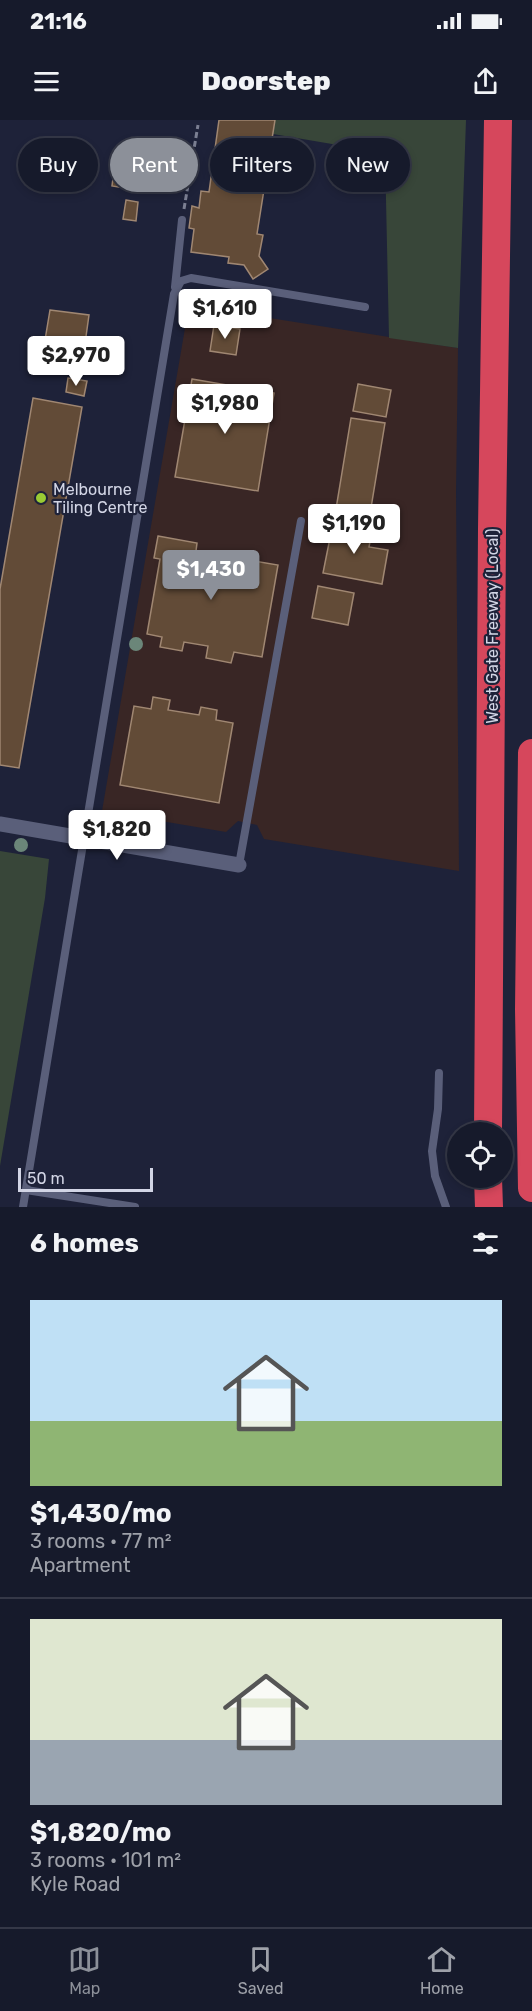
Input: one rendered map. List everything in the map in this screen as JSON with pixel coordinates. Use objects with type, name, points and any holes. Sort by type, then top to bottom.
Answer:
[{"type":"highway","name":"West Gate Freeway (Local)","points":[[488,1122],[492,529],[498,120]]},
{"type":"highway","points":[[532,753],[529,1009],[532,1188]]},
{"type":"highway","points":[[488,1188],[489,1207]]},
{"type":"street","points":[[0,824],[239,865]]},
{"type":"lane","points":[[23,1207],[174,294],[182,220]]},
{"type":"lane","points":[[174,294],[181,281],[191,278],[365,307]]},
{"type":"lane","points":[[239,865],[301,521]]},
{"type":"lane","points":[[439,1073],[438,1109],[432,1151],[435,1176],[446,1207]]},
{"type":"lane","points":[[26,1190],[135,1207]]},
{"type":"path","points":[[182,220],[198,125]]},
{"type":"shaded area","points":[[189,305],[458,348],[456,492],[459,871],[264,839],[257,825],[238,821],[226,832],[102,811]]},
{"type":"green space","points":[[275,120],[466,120],[458,348],[389,338],[386,192],[410,192],[410,138],[326,138],[326,143],[314,141],[314,138],[273,134]]},
{"type":"green space","points":[[0,851],[49,859],[45,898],[0,1166]]},
{"type":"building","points":[[219,120],[275,120],[272,138],[216,138]]},
{"type":"building","points":[[210,185],[210,192],[264,192],[257,234],[263,235],[259,256],[268,269],[253,279],[244,265],[228,263],[229,257],[191,252],[194,229],[189,228],[192,206],[199,208],[201,191],[209,192]]},
{"type":"building","points":[[126,200],[138,202],[136,221],[123,219]]},
{"type":"building","points":[[50,310],[89,315],[83,358],[43,352]]},
{"type":"building","points":[[214,325],[240,329],[236,355],[210,351]]},
{"type":"building","points":[[68,378],[87,381],[84,396],[66,392]]},
{"type":"building","points":[[192,379],[274,393],[258,491],[175,477]]},
{"type":"building","points":[[358,384],[391,390],[386,417],[353,411]]},
{"type":"building","name":"Melbourne Tiling Centre","points":[[33,398],[82,407],[19,768],[0,765],[0,589]]},
{"type":"building","points":[[351,418],[385,423],[369,520],[335,515]]},
{"type":"building","points":[[333,523],[372,531],[369,547],[388,550],[382,584],[323,573]]},
{"type":"building","points":[[158,536],[197,543],[196,551],[278,565],[262,657],[234,652],[231,663],[206,658],[208,646],[184,642],[182,651],[160,647],[162,637],[147,634],[160,559],[154,558]]},
{"type":"building","points":[[318,586],[354,593],[348,625],[312,618]]},
{"type":"building","points":[[153,697],[170,700],[168,710],[199,715],[201,707],[217,710],[216,720],[233,723],[219,803],[120,785],[134,706],[151,709]]},
{"type":"place","name":"Melbourne Tiling Centre","points":[[41,498]]}]
